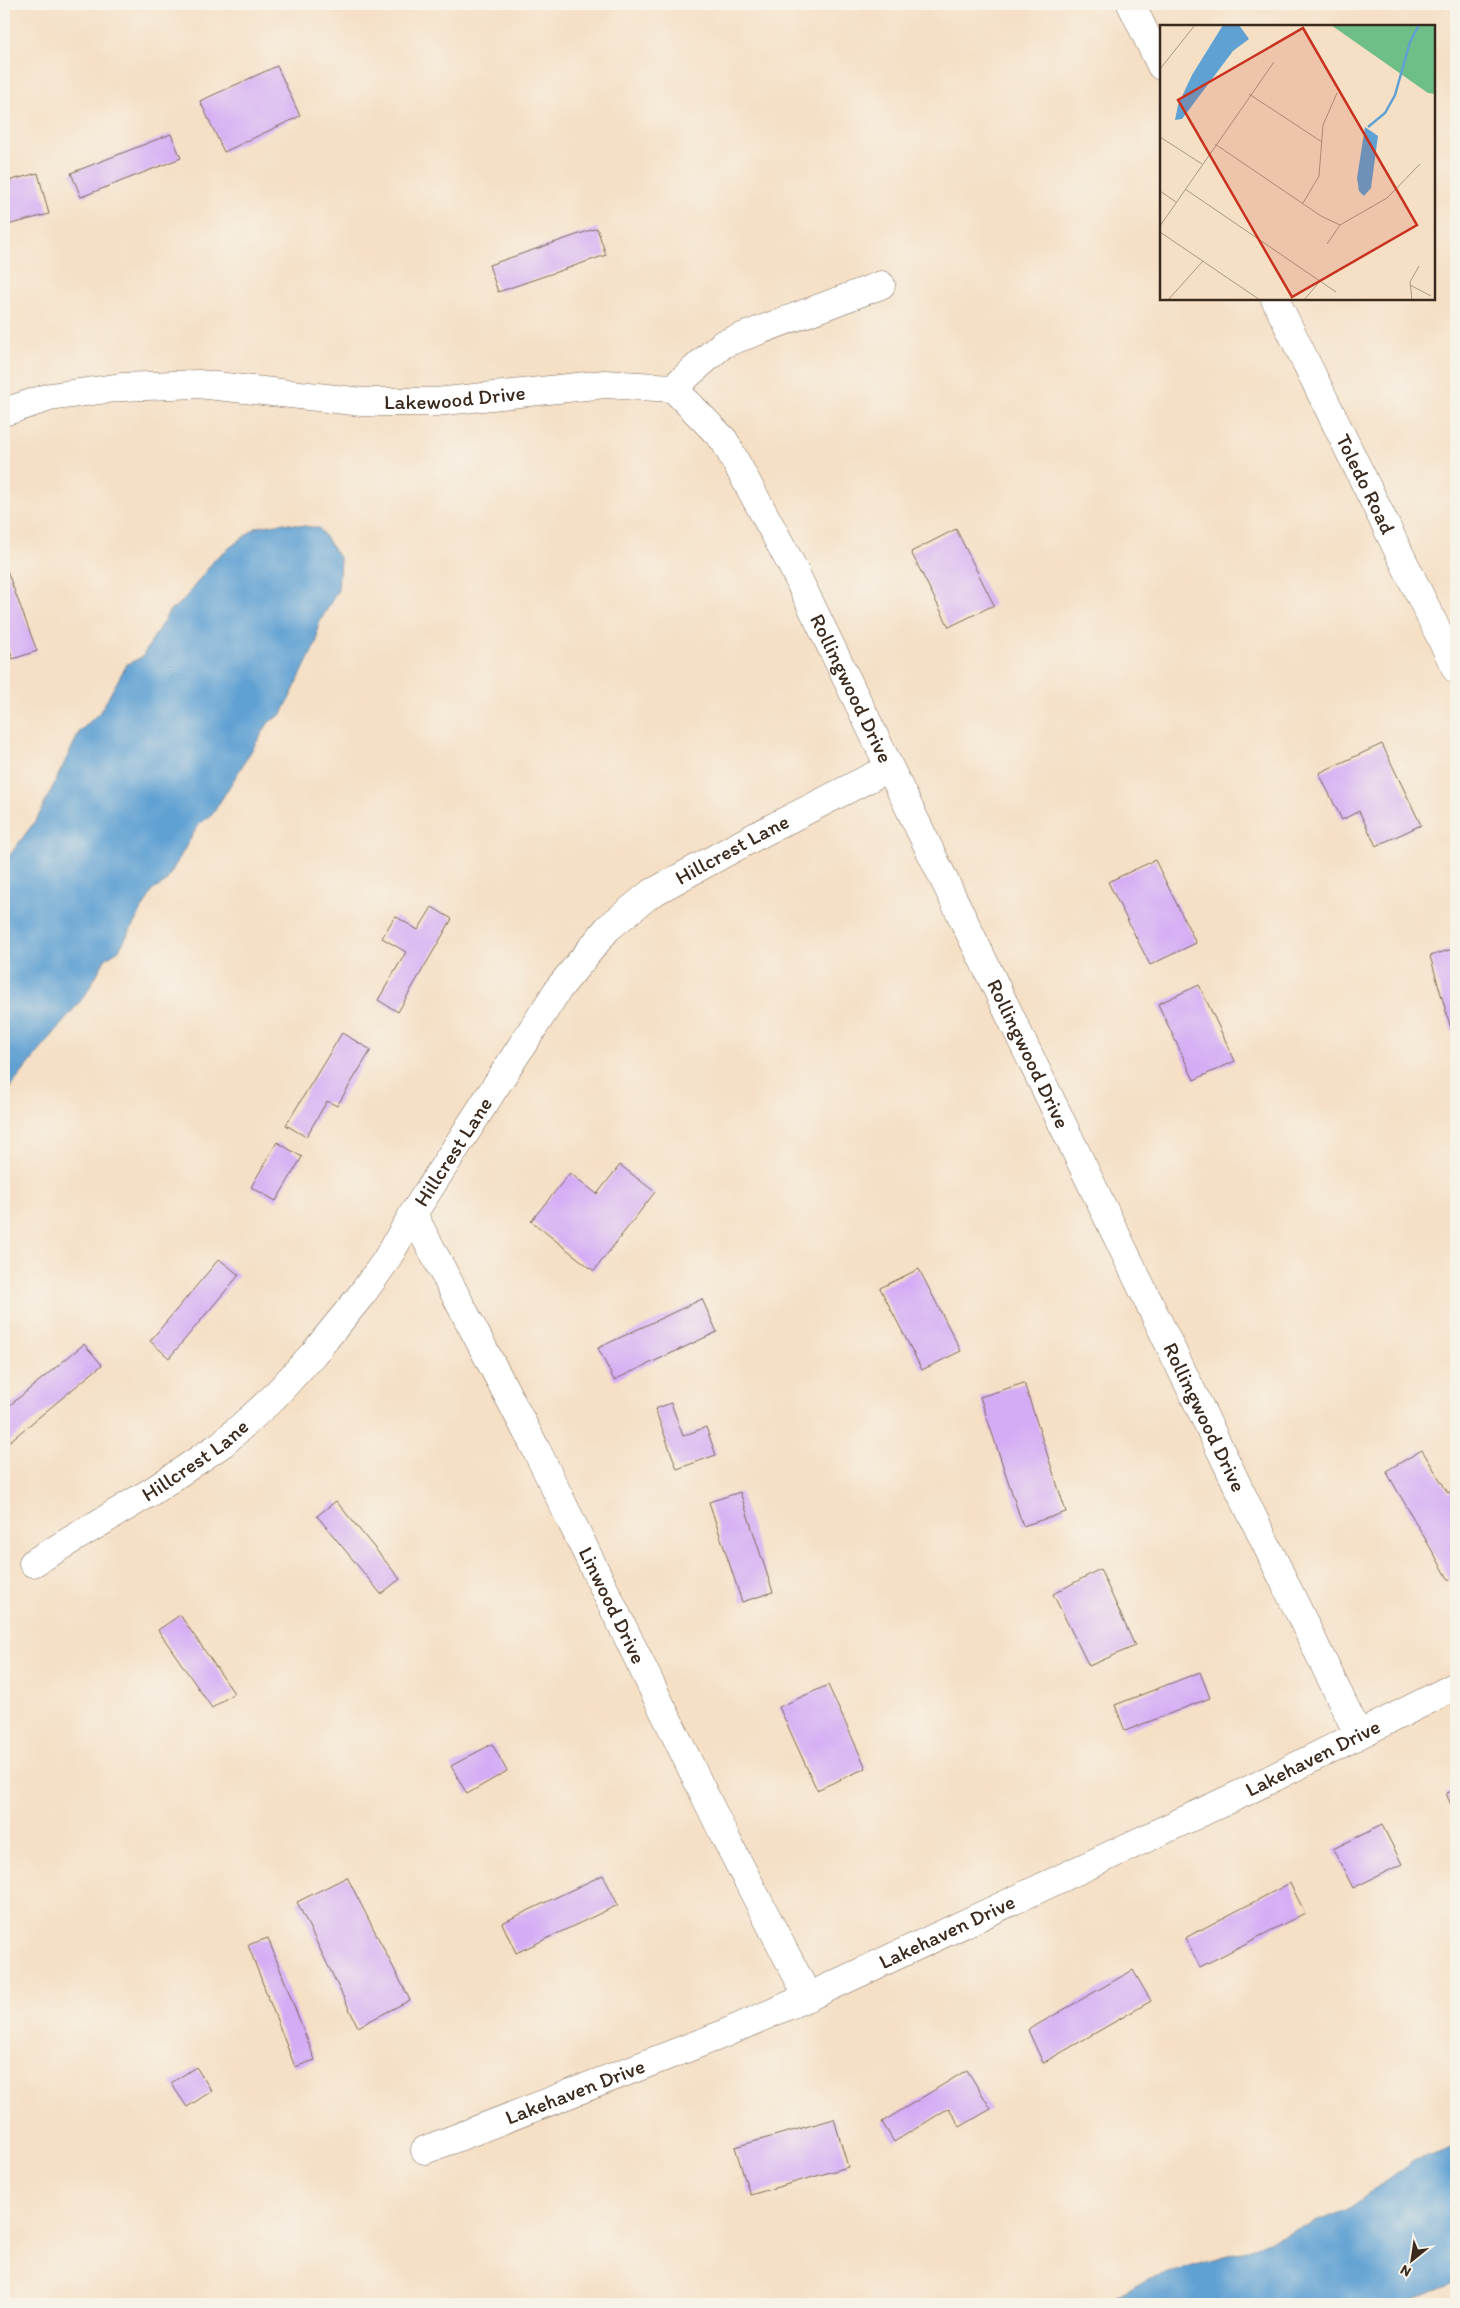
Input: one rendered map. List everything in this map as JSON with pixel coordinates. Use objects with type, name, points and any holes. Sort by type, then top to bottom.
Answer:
[{"type":"street","points":[[1131,4],[1160,64]]},
{"type":"street","points":[[673,388],[724,344],[881,285]]},
{"type":"street","name":"Toledo Road","points":[[1275,300],[1456,669]]},
{"type":"street","name":"Lakewood Drive","points":[[4,412],[50,397],[122,387],[198,384],[363,402],[436,402],[605,384],[673,388]]},
{"type":"street","name":"Rollingwood Drive","points":[[673,388],[724,440],[791,564],[1358,1734]]},
{"type":"street","name":"Hillcrest Lane","points":[[33,1563],[154,1490],[229,1438],[272,1399],[356,1301],[384,1262],[413,1214],[560,988],[608,928],[650,894],[756,836],[889,768]]},
{"type":"street","name":"Linwood Drive","points":[[413,1214],[537,1451],[725,1836],[808,1997]]},
{"type":"street","name":"Lakehaven Drive","points":[[425,2150],[721,2035],[808,1997],[1247,1791],[1456,1686]]},
{"type":"water","points":[[283,523],[319,528],[340,559],[338,590],[318,625],[317,641],[282,714],[269,722],[212,815],[199,824],[165,883],[153,890],[119,950],[106,958],[86,994],[4,1095],[4,863],[38,817],[80,731],[100,712],[127,664],[142,657],[170,610],[182,602],[216,558],[257,527]]},
{"type":"water","points":[[1456,2145],[1456,2281],[1401,2304],[1101,2304],[1151,2278],[1238,2253],[1348,2209],[1416,2160]]},
{"type":"building","points":[[277,66],[300,116],[224,152],[200,101]]},
{"type":"building","points":[[171,134],[181,158],[81,197],[71,173]]},
{"type":"building","points":[[38,173],[49,214],[4,226],[4,182]]},
{"type":"building","points":[[597,228],[606,255],[498,292],[489,265]]},
{"type":"building","points":[[956,529],[994,605],[949,627],[911,552]]},
{"type":"building","points":[[6,568],[37,651],[13,659],[4,634],[4,569]]},
{"type":"building","points":[[1382,744],[1421,825],[1376,846],[1359,811],[1342,820],[1319,773]]},
{"type":"building","points":[[1155,860],[1196,943],[1150,965],[1108,882]]},
{"type":"building","points":[[432,907],[452,919],[398,1012],[378,1000],[406,952],[382,938],[395,916],[418,930]]},
{"type":"building","points":[[1456,948],[1456,1046],[1430,956]]},
{"type":"building","points":[[1199,985],[1235,1061],[1194,1080],[1158,1004]]},
{"type":"building","points":[[342,1033],[371,1050],[337,1106],[327,1101],[306,1137],[286,1125]]},
{"type":"building","points":[[277,1142],[302,1157],[276,1201],[251,1187]]},
{"type":"building","points":[[620,1165],[655,1192],[594,1271],[531,1221],[570,1173],[597,1194]]},
{"type":"building","points":[[219,1259],[239,1275],[169,1358],[150,1341]]},
{"type":"building","points":[[919,1269],[961,1351],[922,1370],[880,1288]]},
{"type":"building","points":[[702,1299],[717,1332],[614,1380],[598,1348]]},
{"type":"building","points":[[84,1344],[102,1365],[4,1446],[4,1410]]},
{"type":"building","points":[[1024,1383],[1066,1512],[1023,1526],[980,1397]]},
{"type":"building","points":[[671,1403],[683,1436],[706,1427],[716,1455],[677,1469],[655,1409]]},
{"type":"building","points":[[1422,1450],[1448,1493],[1456,1488],[1456,1576],[1449,1580],[1386,1471]]},
{"type":"building","points":[[740,1492],[773,1592],[742,1602],[709,1502]]},
{"type":"building","points":[[336,1501],[400,1579],[381,1594],[317,1516]]},
{"type":"building","points":[[1100,1569],[1135,1646],[1089,1666],[1053,1594]]},
{"type":"building","points":[[180,1615],[234,1693],[212,1708],[158,1630]]},
{"type":"building","points":[[1200,1672],[1210,1698],[1125,1731],[1115,1705]]},
{"type":"building","points":[[828,1685],[866,1768],[817,1790],[779,1707]]},
{"type":"building","points":[[492,1744],[507,1771],[467,1794],[451,1766]]},
{"type":"building","points":[[1456,1789],[1456,1817],[1446,1793]]},
{"type":"building","points":[[1382,1825],[1402,1864],[1353,1888],[1333,1849]]},
{"type":"building","points":[[603,1875],[618,1905],[516,1953],[502,1923]]},
{"type":"building","points":[[347,1877],[410,2000],[358,2027],[297,1902]]},
{"type":"building","points":[[1290,1883],[1305,1913],[1200,1967],[1185,1938]]},
{"type":"building","points":[[268,1938],[315,2060],[295,2067],[248,1945]]},
{"type":"building","points":[[1133,1970],[1151,2001],[1043,2063],[1028,2030]]},
{"type":"building","points":[[196,2067],[212,2091],[187,2107],[171,2083]]},
{"type":"building","points":[[967,2070],[991,2109],[960,2127],[949,2108],[894,2142],[882,2122]]},
{"type":"building","points":[[834,2119],[848,2167],[750,2195],[735,2147]]}]
